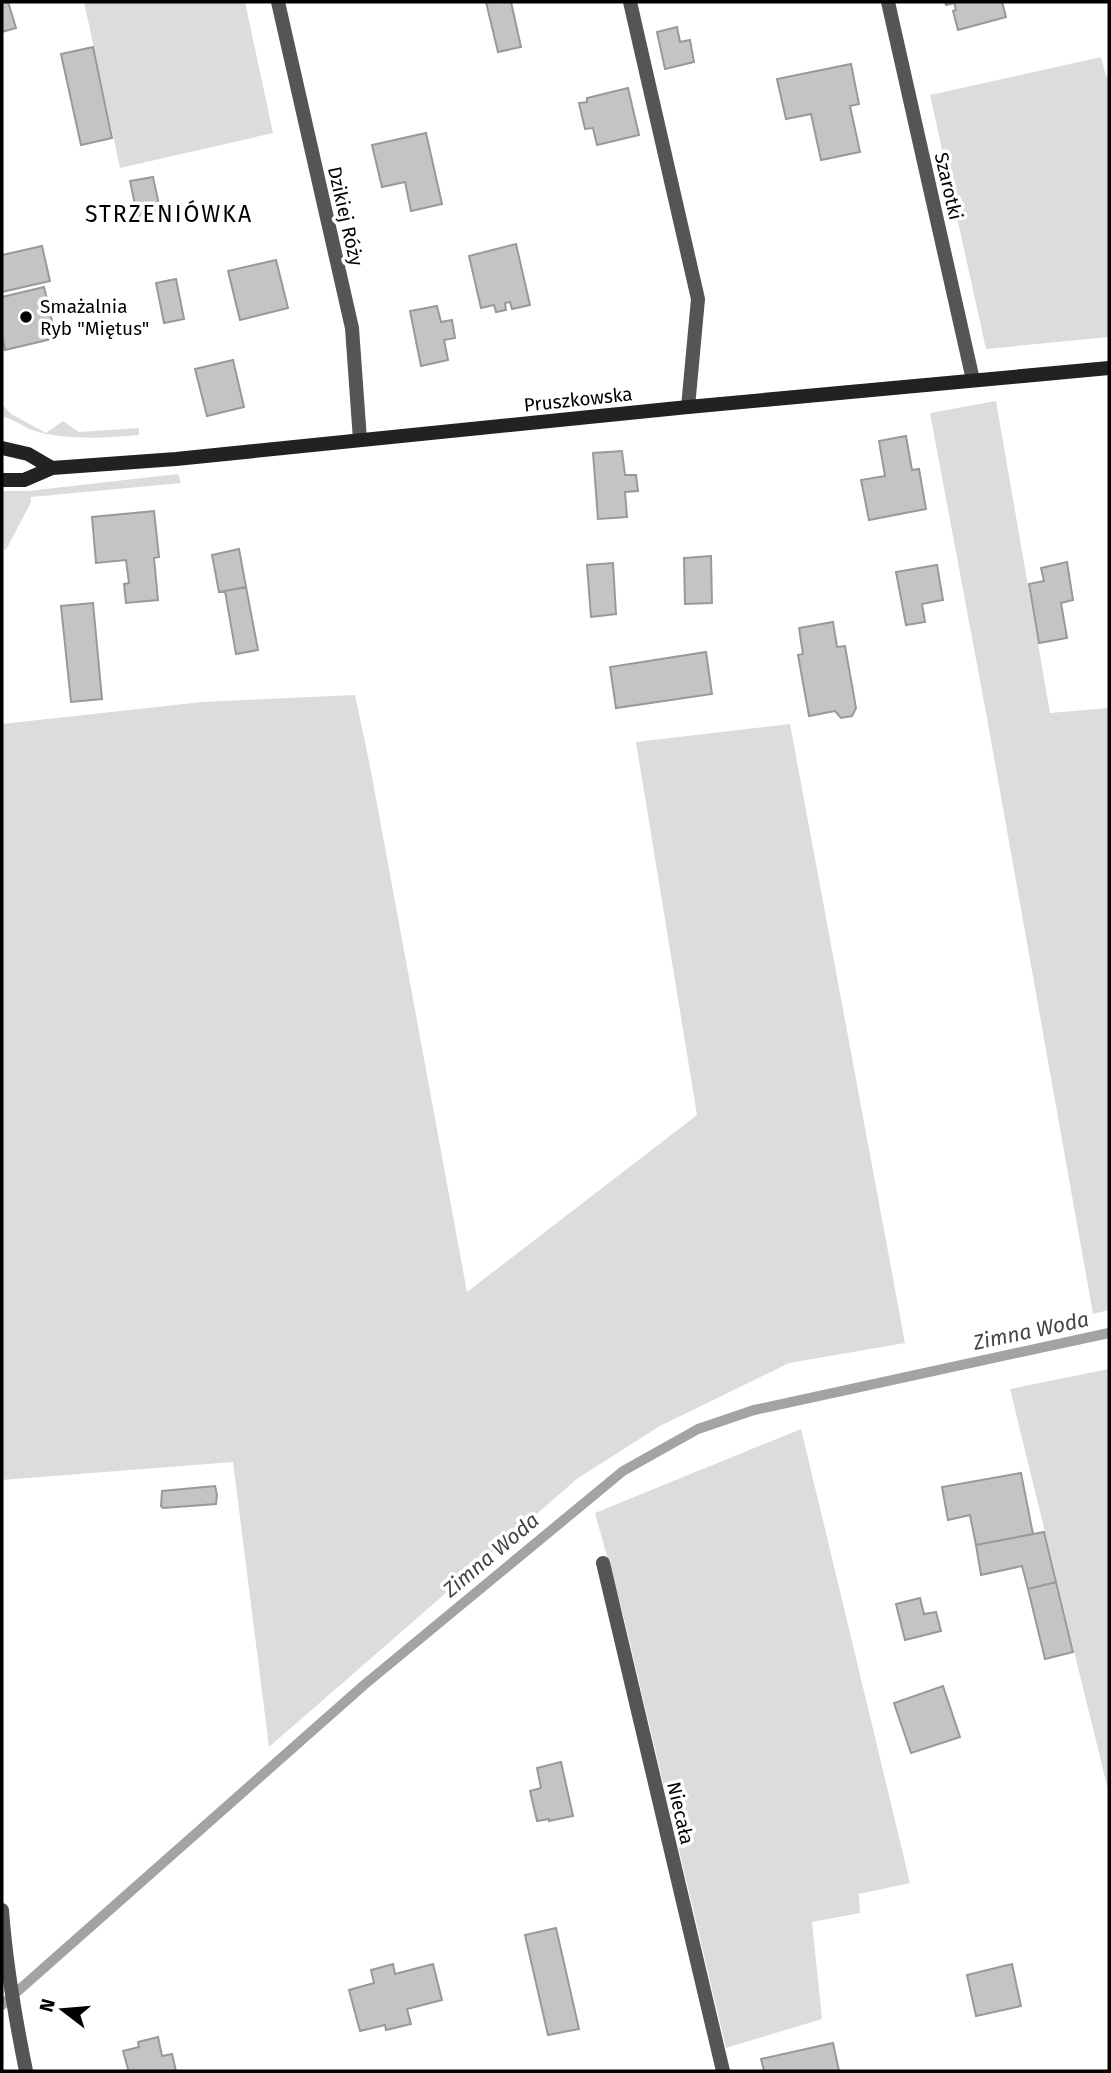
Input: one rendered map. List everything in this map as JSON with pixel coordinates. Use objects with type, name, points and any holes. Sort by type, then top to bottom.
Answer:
[{"type":"street","name":"Dzikiej Róży","points":[[278,2],[354,340],[360,440]]},
{"type":"street","points":[[630,2],[698,299],[688,407]]},
{"type":"street","name":"Szarotki","points":[[888,2],[973,380]]},
{"type":"street","name":"Pruszkowska","points":[[2,480],[24,480],[52,468],[176,459],[688,407],[1109,369]]},
{"type":"street","points":[[2,448],[28,454],[52,468]]},
{"type":"street","name":"Niecała","points":[[603,1563],[723,2071]]},
{"type":"street","points":[[2,1910],[6,1962],[26,2071]]},
{"type":"shaded area","points":[[84,2],[245,2],[273,133],[120,168]]},
{"type":"shaded area","points":[[1101,57],[1106,76],[1109,75],[1109,337],[986,349],[930,95]]},
{"type":"shaded area","points":[[996,401],[1050,713],[1109,708],[1109,1310],[1093,1314],[930,413]]},
{"type":"shaded area","points":[[2,404],[11,414],[46,433],[63,421],[79,432],[139,428],[139,435],[50,435],[2,416]]},
{"type":"shaded area","points":[[178,474],[181,483],[31,497],[31,502],[6,550],[2,548],[2,491],[28,491]]},
{"type":"shaded area","points":[[355,695],[467,1292],[697,1115],[636,742],[790,724],[905,1343],[789,1363],[660,1426],[578,1478],[269,1747],[233,1462],[2,1480],[2,724],[202,702]]},
{"type":"shaded area","points":[[1109,1369],[1109,1794],[1010,1389]]},
{"type":"shaded area","points":[[801,1429],[910,1883],[859,1894],[860,1913],[812,1922],[822,2019],[726,2048],[623,1614],[595,1513]]},
{"type":"building","points":[[2,2],[8,2],[16,28],[2,32]]},
{"type":"building","points":[[486,2],[511,2],[521,47],[498,52]]},
{"type":"building","points":[[945,2],[1002,2],[1006,17],[958,30],[953,11],[956,10],[954,3],[946,5]]},
{"type":"building","points":[[677,27],[680,42],[690,40],[694,62],[665,69],[657,32]]},
{"type":"building","points":[[93,47],[112,138],[81,145],[61,54]]},
{"type":"building","points":[[851,64],[859,104],[850,106],[860,152],[821,160],[811,114],[786,119],[777,79]]},
{"type":"building","points":[[628,88],[639,135],[597,145],[593,128],[585,129],[579,103],[587,102],[587,98]]},
{"type":"building","points":[[426,133],[442,204],[411,211],[405,182],[382,187],[372,145]]},
{"type":"building","points":[[153,177],[161,214],[138,219],[130,181]]},
{"type":"building","points":[[516,244],[530,305],[512,309],[510,302],[505,303],[506,310],[496,312],[494,305],[481,308],[469,256]]},
{"type":"building","points":[[42,246],[50,281],[2,292],[2,255]]},
{"type":"building","points":[[276,260],[288,308],[240,320],[228,271]]},
{"type":"building","points":[[176,279],[184,319],[164,323],[156,283]]},
{"type":"building","name":"Smażalnia Ryb \"Miętus\"","points":[[44,287],[56,338],[5,350],[2,336],[2,297]]},
{"type":"building","points":[[437,306],[441,322],[452,320],[455,338],[444,340],[448,360],[421,366],[410,311]]},
{"type":"building","points":[[233,360],[244,407],[207,416],[195,369]]},
{"type":"building","points":[[906,436],[912,470],[919,469],[926,509],[869,520],[861,480],[885,476],[879,441]]},
{"type":"building","points":[[622,451],[625,475],[636,475],[638,491],[625,492],[627,517],[598,519],[593,453]]},
{"type":"building","points":[[154,511],[159,557],[154,558],[158,600],[126,603],[124,584],[129,583],[126,560],[96,563],[92,517]]},
{"type":"building","points":[[239,549],[246,587],[219,592],[212,555]]},
{"type":"building","points":[[711,556],[712,603],[685,604],[684,558]]},
{"type":"building","points":[[1067,562],[1073,600],[1061,603],[1067,638],[1039,643],[1029,584],[1044,581],[1041,568]]},
{"type":"building","points":[[613,563],[616,614],[591,617],[587,565]]},
{"type":"building","points":[[937,565],[943,600],[922,604],[925,622],[906,625],[896,572]]},
{"type":"building","points":[[246,587],[258,650],[236,654],[225,591]]},
{"type":"building","points":[[93,603],[102,699],[71,702],[61,606]]},
{"type":"building","points":[[833,622],[837,647],[845,646],[856,708],[852,716],[841,718],[835,711],[809,716],[798,655],[803,654],[799,628]]},
{"type":"building","points":[[706,652],[712,694],[616,708],[610,667]]},
{"type":"building","points":[[1021,1473],[1033,1534],[976,1545],[970,1515],[948,1520],[942,1487]]},
{"type":"building","points":[[215,1486],[216,1504],[161,1506],[162,1491]]},
{"type":"building","points":[[1044,1532],[1056,1582],[1028,1589],[1022,1566],[981,1575],[976,1545]]},
{"type":"building","points":[[1056,1582],[1073,1652],[1045,1659],[1028,1589]]},
{"type":"building","points":[[920,1598],[924,1614],[936,1612],[941,1631],[905,1640],[896,1604]]},
{"type":"building","points":[[943,1686],[960,1737],[911,1753],[894,1703]]},
{"type":"building","points":[[561,1762],[573,1816],[537,1821],[530,1791],[541,1788],[537,1768]]},
{"type":"building","points":[[556,1928],[579,2029],[548,2035],[525,1935]]},
{"type":"building","points":[[393,1964],[395,1974],[433,1964],[442,2000],[407,2009],[411,2024],[386,2030],[385,2025],[360,2031],[349,1990],[374,1983],[371,1970]]},
{"type":"building","points":[[1012,1964],[1021,2006],[976,2016],[967,1975]]},
{"type":"building","points":[[158,2037],[162,2056],[172,2054],[176,2071],[126,2071],[128,2069],[123,2051],[139,2047],[138,2042]]},
{"type":"building","points":[[833,2043],[839,2071],[764,2071],[761,2059]]},
{"type":"waterway","name":"Zimna Woda","points":[[2,2005],[364,1685],[623,1471],[698,1429],[754,1410],[1109,1333]]},
{"type":"place","name":"Smażalnia Ryb \"Miętus\"","points":[[26,317]]},
{"type":"district","name":"STRZENIÓWKA","points":[[169,214]]}]
